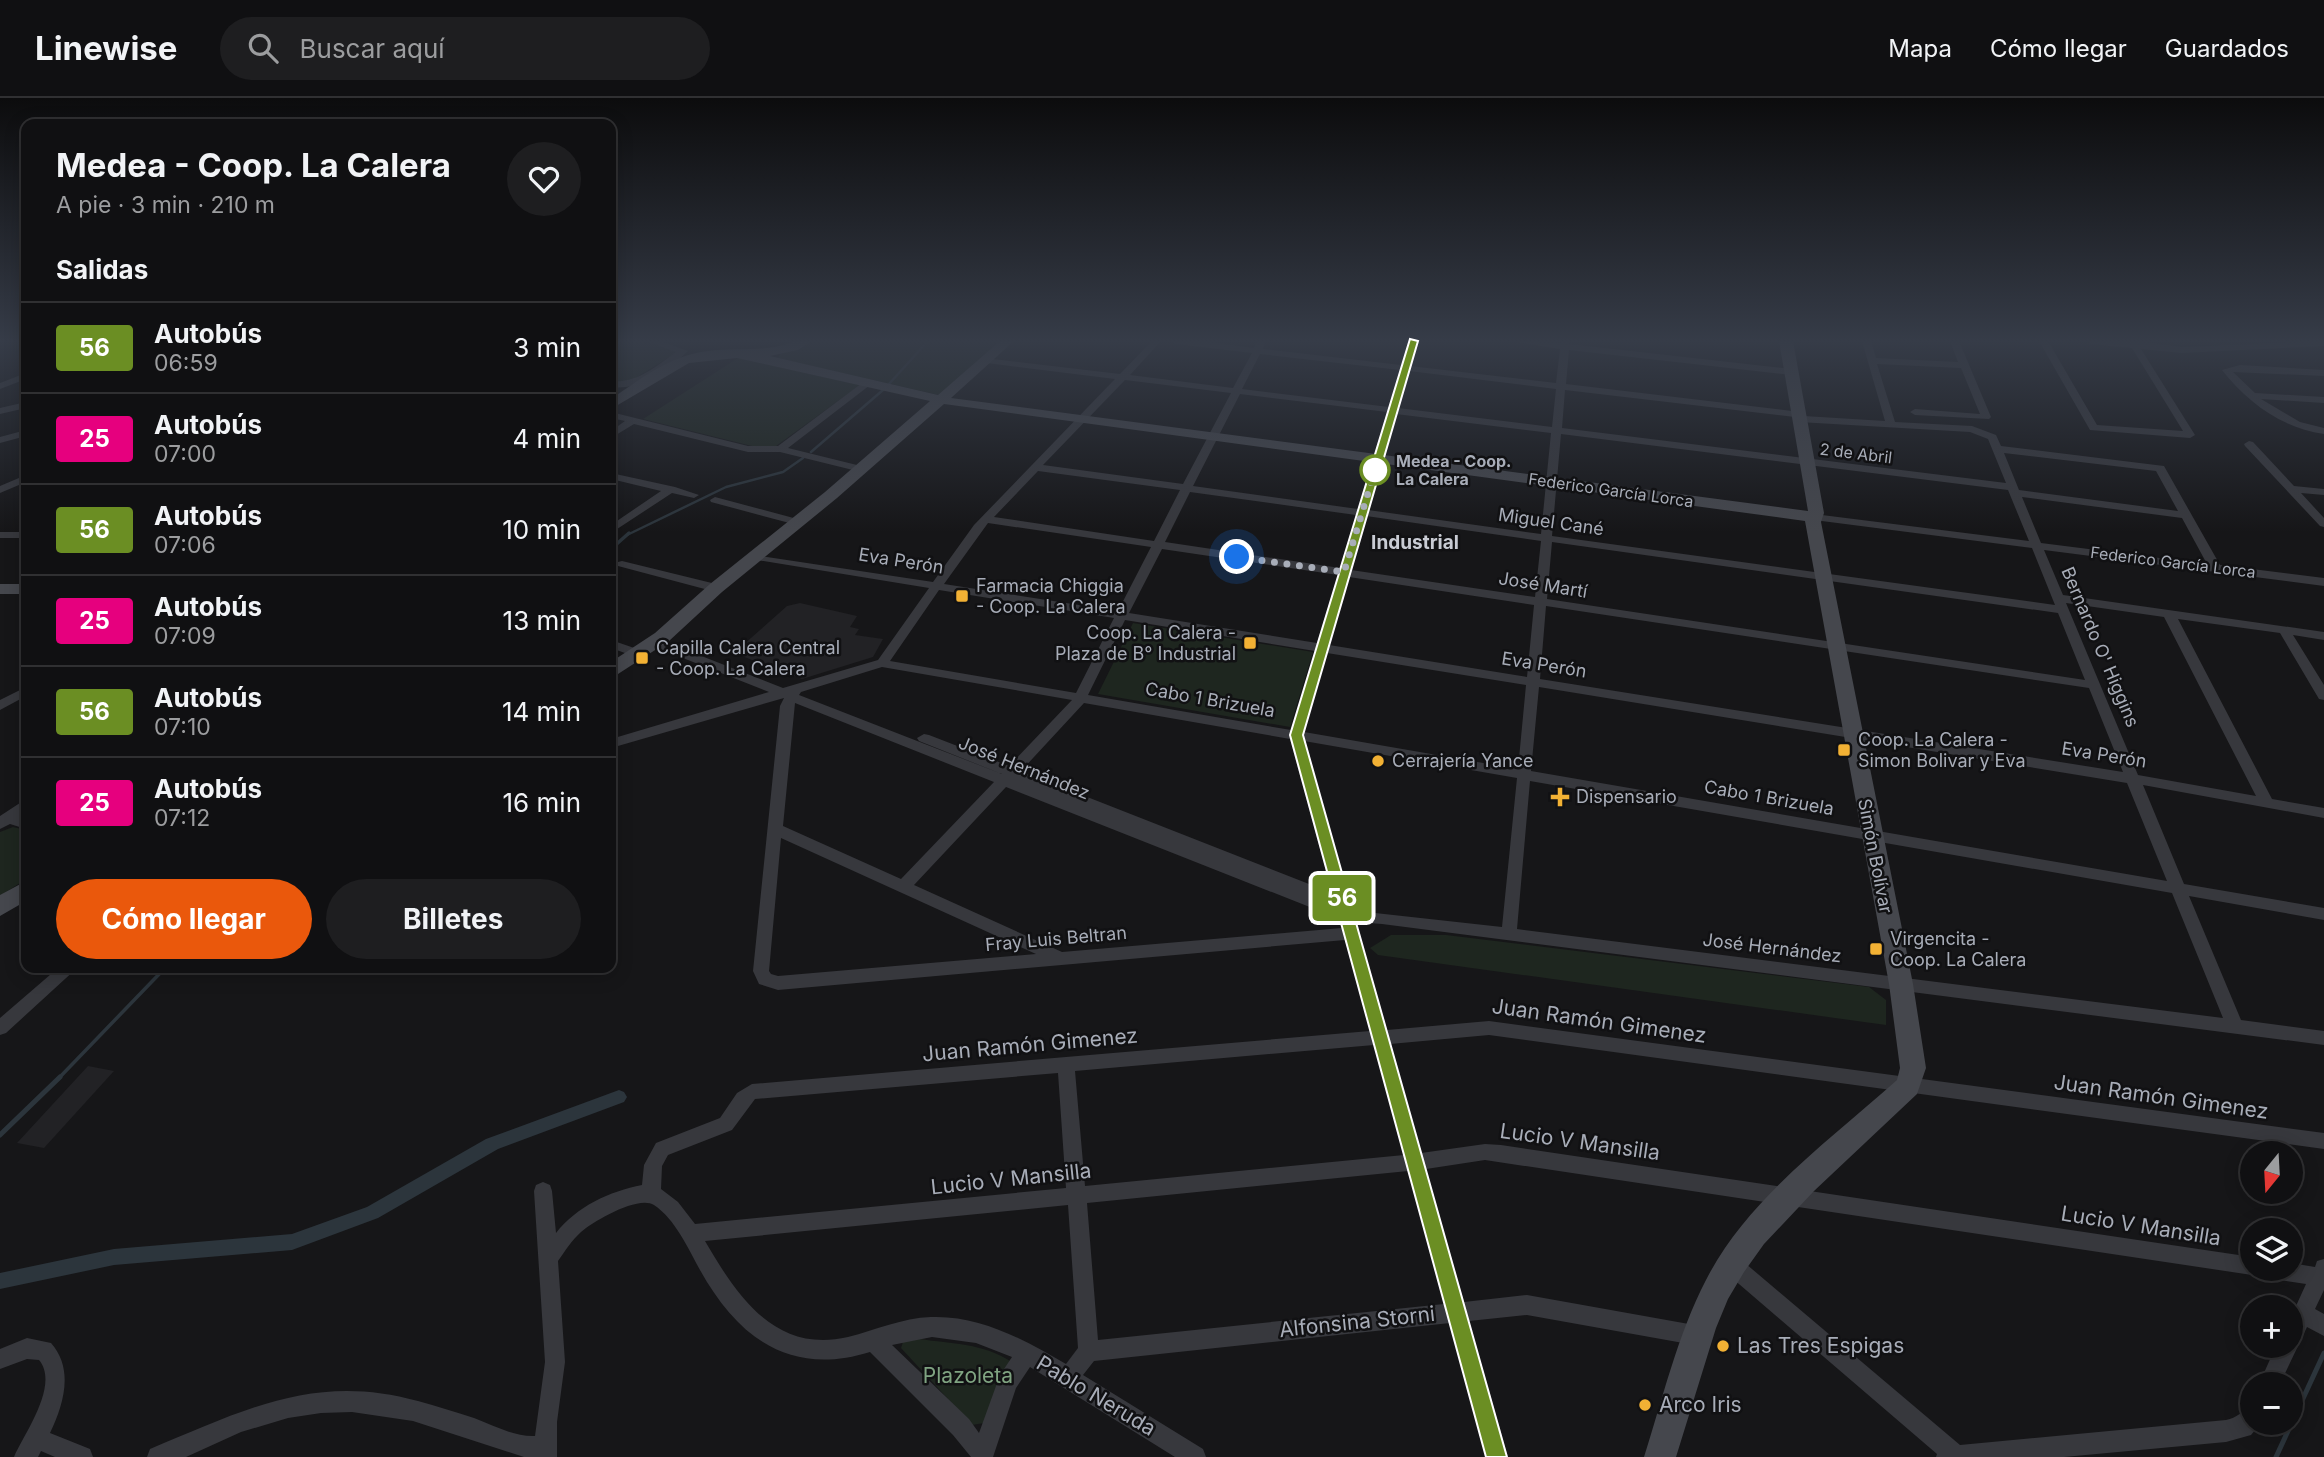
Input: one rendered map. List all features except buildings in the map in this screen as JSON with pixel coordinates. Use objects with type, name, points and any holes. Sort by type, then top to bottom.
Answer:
[{"type":"street","points":[[780,449],[839,404]]},
{"type":"street","points":[[616,667],[658,640],[716,588],[937,404]]},
{"type":"street","name":"Federico García Lorca","points":[[972,404],[2324,582]]},
{"type":"street","points":[[883,663],[975,531],[1096,404]]},
{"type":"street","points":[[904,886],[1081,697],[1229,404]]},
{"type":"street","name":"2 de Abril","points":[[1347,404],[2014,490],[2185,515]]},
{"type":"street","points":[[1395,404],[1296,735],[1497,1457]]},
{"type":"street","points":[[1510,934],[1560,404]]},
{"type":"street","points":[[1699,404],[1799,417],[1972,429],[1994,443],[2160,468],[2215,567]]},
{"type":"street","name":"Simón Bolívar","points":[[1797,404],[1836,646],[1901,984],[1913,1068],[1908,1086]]},
{"type":"street","points":[[1885,404],[1891,425]]},
{"type":"street","points":[[1915,412],[1986,417],[1980,404]]},
{"type":"street","points":[[2080,404],[2094,428],[2190,435],[2171,404]]},
{"type":"street","points":[[2266,404],[2303,428],[2324,431]]},
{"type":"street","points":[[0,411],[21,406]]},
{"type":"street","points":[[616,416],[748,449],[780,449],[861,468]]},
{"type":"street","points":[[616,432],[632,421]]},
{"type":"street","points":[[0,437],[21,431]]},
{"type":"street","name":"Bernardo O' Higgins","points":[[1994,443],[2235,1027]]},
{"type":"street","points":[[2249,444],[2324,524]]},
{"type":"street","name":"Miguel Cané","points":[[1035,467],[1824,578],[2169,614],[2324,636]]},
{"type":"street","points":[[616,477],[694,495]]},
{"type":"street","points":[[0,490],[21,480]]},
{"type":"street","points":[[616,527],[671,489]]},
{"type":"street","points":[[2291,489],[2324,492]]},
{"type":"street","points":[[715,500],[797,522]]},
{"type":"street","name":"José Martí","points":[[986,519],[2095,685]]},
{"type":"street","points":[[0,535],[21,535]]},
{"type":"street","name":"Eva Perón","points":[[757,556],[2134,779],[2324,813]]},
{"type":"street","points":[[622,564],[716,588]]},
{"type":"street","points":[[0,589],[21,589]]},
{"type":"street","points":[[2169,614],[2267,803]]},
{"type":"street","points":[[2284,630],[2324,696]]},
{"type":"street","name":"José Hernández","points":[[658,640],[1208,856],[1348,918],[1382,918],[2324,1038]]},
{"type":"street","points":[[616,646],[636,653]]},
{"type":"street","points":[[616,656],[636,653]]},
{"type":"street","name":"Cabo 1 Brizuela","points":[[616,743],[883,663],[2324,914]]},
{"type":"street","points":[[789,692],[776,829],[1061,958]]},
{"type":"street","points":[[0,706],[21,694]]},
{"type":"street","points":[[5,821],[21,808]]},
{"type":"street","name":"Fray Luis Beltran","points":[[776,829],[761,971],[765,979],[778,983],[1061,958],[1348,918]]},
{"type":"street","points":[[0,907],[21,892]]},
{"type":"street","points":[[2,1023],[63,973]]},
{"type":"street","name":"Juan Ramón Gimenez","points":[[651,1194],[653,1165],[662,1149],[731,1121],[742,1098],[752,1092],[1066,1066],[1381,1035],[1489,1028],[2324,1141]]},
{"type":"street","points":[[1066,1066],[1089,1351],[1068,1378]]},
{"type":"street","points":[[1660,1457],[1717,1289],[1732,1265],[1791,1195],[1908,1086]]},
{"type":"street","name":"Lucio V Mansilla","points":[[689,1234],[1485,1152],[1791,1195],[2240,1264]]},
{"type":"street","points":[[158,1457],[252,1418],[308,1403],[336,1400],[398,1405],[509,1442],[545,1451],[555,1362],[543,1191]]},
{"type":"street","points":[[547,1259],[573,1226],[583,1219],[638,1193],[651,1194]]},
{"type":"street","name":"Pablo Neruda","points":[[651,1194],[670,1207],[739,1309],[768,1334],[788,1345],[813,1349],[856,1348],[898,1333],[930,1327],[961,1329],[1002,1340],[1195,1457]]},
{"type":"street","points":[[1732,1265],[1953,1456],[2240,1428]]},
{"type":"street","points":[[2303,1272],[2322,1273],[2315,1321]]},
{"type":"street","name":"Alfonsina Storni","points":[[1089,1351],[1455,1312],[1543,1306],[1700,1336]]},
{"type":"street","points":[[874,1341],[961,1427],[982,1456],[991,1436],[1007,1382],[1026,1354]]},
{"type":"street","points":[[0,1359],[32,1349],[49,1353],[54,1359],[56,1379],[53,1401],[31,1448],[82,1457]]},
{"type":"shaded area","points":[[800,603],[857,616],[850,627],[859,629],[855,635],[883,639],[873,657],[802,679],[734,653],[787,606]]},
{"type":"shaded area","points":[[88,1066],[114,1071],[44,1148],[17,1143]]},
{"type":"green space","points":[[666,404],[833,404],[776,446],[760,448],[643,419]]},
{"type":"green space","points":[[1133,623],[1313,652],[1290,727],[1098,694]]},
{"type":"green space","points":[[13,827],[21,829],[21,882],[0,896],[0,832]]},
{"type":"green space","points":[[1391,935],[1446,935],[1869,987],[1886,1000],[1886,1025],[1378,955],[1370,948]]},
{"type":"green space","name":"Plazoleta","points":[[919,1339],[978,1348],[1012,1362],[984,1423],[972,1425],[901,1348],[903,1342]]},
{"type":"waterway","points":[[811,452],[866,404]]},
{"type":"waterway","points":[[627,535],[726,487],[783,472],[803,458]]},
{"type":"waterway","points":[[616,545],[629,533]]},
{"type":"waterway","points":[[59,1078],[160,973]]},
{"type":"waterway","points":[[0,1135],[59,1078]]},
{"type":"waterway","points":[[0,1281],[114,1257],[292,1242],[372,1213],[492,1144],[619,1097]]},
{"type":"waterway","points":[[2276,1457],[2324,1353]]},
{"type":"bus line","name":"56","points":[[1395,404],[1296,735],[1497,1457]]},
{"type":"place","name":"Medea - Coop. La Calera","points":[[1375,470]]},
{"type":"place","name":"Farmacia Chiggia - Coop. La Calera","points":[[962,596]]},
{"type":"place","name":"Coop. La Calera - Plaza de B° Industrial","points":[[1250,643]]},
{"type":"place","name":"Capilla Calera Central - Coop. La Calera","points":[[642,658]]},
{"type":"place","name":"Coop. La Calera - Simon Bolivar y Eva","points":[[1844,750]]},
{"type":"place","name":"Cerrajería Yance","points":[[1378,761]]},
{"type":"place","name":"Dispensario","points":[[1560,797]]},
{"type":"place","name":"Virgencita - Coop. La Calera","points":[[1876,949]]},
{"type":"place","name":"Las Tres Espigas","points":[[1723,1346]]},
{"type":"place","name":"Arco Iris","points":[[1645,1405]]},
{"type":"district","name":"Industrial","points":[[1415,542]]},
{"type":"route","points":[[1237,557],[1344,572],[1375,470]]}]
